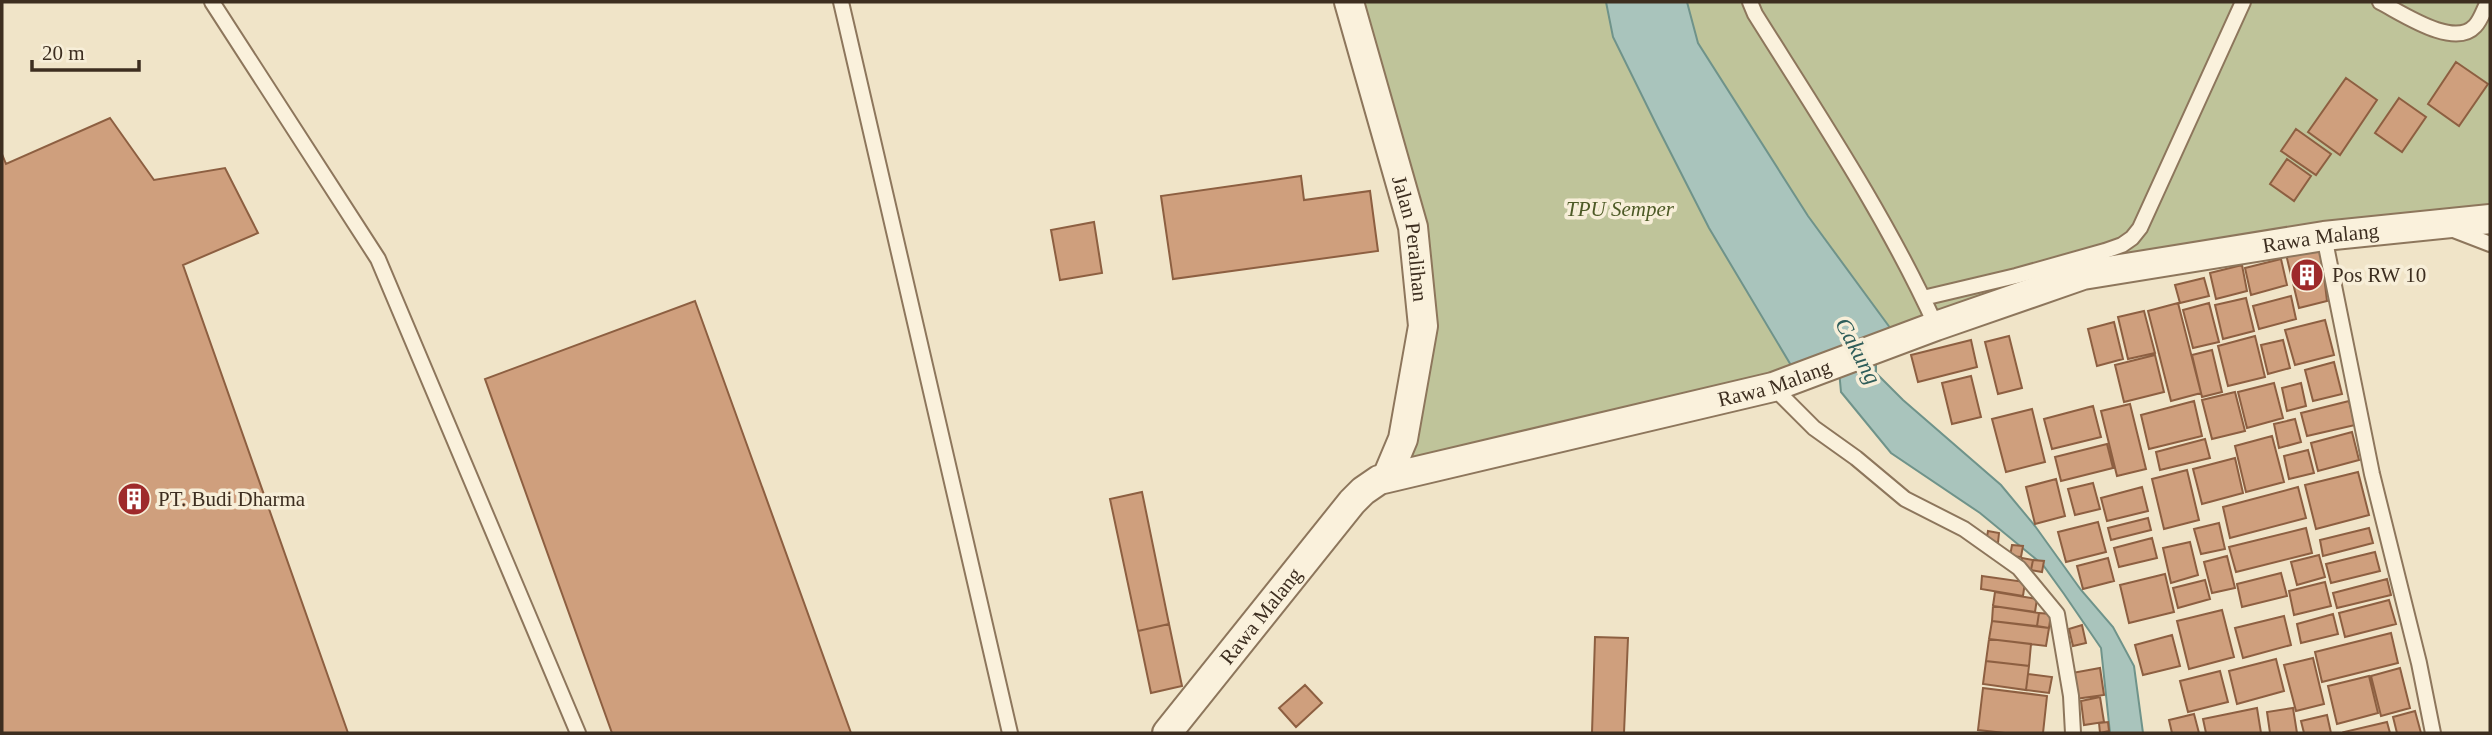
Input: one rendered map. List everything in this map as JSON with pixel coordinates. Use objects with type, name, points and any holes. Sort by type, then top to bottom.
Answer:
[{"type":"street","name":"Jalan Peralihan","points":[[1349,2],[1413,227],[1423,326],[1402,439],[1387,477]]},
{"type":"street","name":"Rawa Malang","points":[[1167,733],[1352,502],[1371,485],[1387,477],[1782,384],[2083,275],[2324,236],[2490,219]]},
{"type":"lane","points":[[212,2],[377,259],[578,733]]},
{"type":"lane","points":[[841,2],[1010,733]]},
{"type":"lane","points":[[1750,2],[1859,180],[1936,326]]},
{"type":"lane","points":[[1923,298],[2092,255],[2122,245],[2132,237],[2140,228],[2243,2]]},
{"type":"lane","points":[[2380,2],[2440,32],[2453,35],[2466,32],[2475,26],[2488,2]]},
{"type":"lane","points":[[2440,224],[2490,244]]},
{"type":"lane","points":[[2324,236],[2372,474],[2419,663],[2433,733]]},
{"type":"lane","points":[[1782,384],[1815,428],[1905,499],[1964,529],[2019,568],[2057,614],[2071,696],[2073,733]]},
{"type":"green space","name":"TPU Semper","points":[[1349,2],[2490,2],[2490,219],[2083,275],[1899,340],[1387,477],[1423,326]]},
{"type":"water","name":"Cakung","points":[[1606,2],[1687,2],[1698,43],[1808,216],[1899,340],[1798,377],[1709,228],[1613,37]]},
{"type":"water","points":[[1876,352],[1876,373],[2001,485],[2035,526],[2081,590],[2113,627],[2134,666],[2143,733],[2110,733],[2101,648],[2043,565],[1980,513],[1891,453],[1841,392],[1839,370]]},
{"type":"building","points":[[2456,62],[2488,84],[2459,126],[2428,104]]},
{"type":"building","points":[[2346,78],[2377,100],[2340,155],[2308,132]]},
{"type":"building","points":[[2399,98],[2426,117],[2402,152],[2375,133]]},
{"type":"building","name":"PT. Budi Dharma","points":[[110,118],[154,180],[225,168],[258,233],[183,265],[348,733],[2,733],[2,154],[6,164]]},
{"type":"building","points":[[2296,129],[2331,154],[2316,175],[2281,151]]},
{"type":"building","points":[[2287,159],[2311,176],[2294,201],[2270,184]]},
{"type":"building","points":[[1301,176],[1304,200],[1370,191],[1378,251],[1173,279],[1161,196]]},
{"type":"building","points":[[1094,222],[1102,273],[1060,280],[1051,230]]},
{"type":"building","name":"Pos RW 10","points":[[2320,242],[2327,301],[2299,308],[2285,250]]},
{"type":"building","points":[[2281,259],[2287,285],[2251,295],[2245,268]]},
{"type":"building","points":[[2242,265],[2247,291],[2216,299],[2210,273]]},
{"type":"building","points":[[2204,278],[2209,296],[2180,303],[2175,285]]},
{"type":"building","points":[[2291,296],[2296,319],[2259,329],[2253,306]]},
{"type":"building","points":[[2246,298],[2254,331],[2223,339],[2215,305]]},
{"type":"building","points":[[695,301],[851,733],[612,733],[485,379]]},
{"type":"building","points":[[2178,303],[2201,393],[2171,401],[2148,311]]},
{"type":"building","points":[[2209,303],[2219,342],[2193,348],[2183,310]]},
{"type":"building","points":[[2144,311],[2155,353],[2128,359],[2118,317]]},
{"type":"building","points":[[2325,320],[2334,355],[2295,365],[2285,330]]},
{"type":"building","points":[[2114,322],[2123,359],[2097,366],[2088,329]]},
{"type":"building","points":[[2009,336],[2022,388],[1998,394],[1985,342]]},
{"type":"building","points":[[2255,336],[2265,377],[2228,386],[2218,346]]},
{"type":"building","points":[[1971,340],[1977,367],[1918,382],[1911,355]]},
{"type":"building","points":[[2283,340],[2290,368],[2268,374],[2261,345]]},
{"type":"building","points":[[2212,350],[2222,392],[2202,397],[2192,355]]},
{"type":"building","points":[[2155,355],[2164,392],[2124,402],[2115,365]]},
{"type":"building","points":[[2334,362],[2342,394],[2313,401],[2305,370]]},
{"type":"building","points":[[1971,376],[1981,417],[1952,424],[1942,383]]},
{"type":"building","points":[[2274,383],[2283,418],[2247,428],[2238,392]]},
{"type":"building","points":[[2301,383],[2306,406],[2287,411],[2282,388]]},
{"type":"building","points":[[2235,392],[2245,431],[2212,439],[2202,400]]},
{"type":"building","points":[[2194,401],[2202,436],[2149,449],[2141,415]]},
{"type":"building","points":[[2349,401],[2355,425],[2307,436],[2301,413]]},
{"type":"building","points":[[2130,404],[2146,469],[2117,476],[2101,411]]},
{"type":"building","points":[[2093,406],[2101,437],[2052,449],[2044,419]]},
{"type":"building","points":[[2032,409],[2045,462],[2006,472],[1992,419]]},
{"type":"building","points":[[2295,419],[2301,442],[2279,448],[2274,424]]},
{"type":"building","points":[[2352,432],[2359,460],[2318,471],[2311,443]]},
{"type":"building","points":[[2272,436],[2284,482],[2246,492],[2235,446]]},
{"type":"building","points":[[2205,439],[2210,458],[2160,470],[2156,452]]},
{"type":"building","points":[[2107,444],[2113,468],[2061,481],[2055,457]]},
{"type":"building","points":[[2308,450],[2314,473],[2289,479],[2284,456]]},
{"type":"building","points":[[2235,458],[2243,493],[2202,504],[2193,469]]},
{"type":"building","points":[[2187,470],[2199,520],[2164,529],[2152,479]]},
{"type":"building","points":[[2358,472],[2369,515],[2316,529],[2305,485]]},
{"type":"building","points":[[2056,479],[2065,516],[2035,524],[2026,487]]},
{"type":"building","points":[[2093,483],[2100,509],[2075,515],[2068,489]]},
{"type":"building","points":[[2142,487],[2148,511],[2107,521],[2101,498]]},
{"type":"building","points":[[2298,487],[2306,518],[2230,538],[2223,507]]},
{"type":"building","points":[[1142,492],[1169,624],[1138,631],[1110,499]]},
{"type":"building","points":[[2148,518],[2151,530],[2111,540],[2108,528]]},
{"type":"building","points":[[2098,522],[2106,552],[2066,562],[2058,532]]},
{"type":"building","points":[[2219,523],[2225,549],[2201,554],[2194,529]]},
{"type":"building","points":[[2306,528],[2312,553],[2236,572],[2229,547]]},
{"type":"building","points":[[2369,528],[2373,543],[2323,556],[2320,540]]},
{"type":"building","points":[[1988,531],[1999,533],[1998,543],[1986,542]]},
{"type":"building","points":[[2152,538],[2157,558],[2119,567],[2114,548]]},
{"type":"building","points":[[2190,542],[2198,575],[2171,583],[2163,548]]},
{"type":"building","points":[[2012,545],[2023,546],[2021,557],[2010,556]]},
{"type":"building","points":[[2375,552],[2380,571],[2331,583],[2326,564]]},
{"type":"building","points":[[2319,555],[2325,577],[2297,585],[2291,562]]},
{"type":"building","points":[[2227,556],[2235,588],[2212,593],[2204,562]]},
{"type":"building","points":[[2022,558],[2033,560],[2031,570],[2020,569]]},
{"type":"building","points":[[2108,558],[2114,581],[2083,589],[2077,566]]},
{"type":"building","points":[[2033,560],[2044,561],[2042,572],[2031,570]]},
{"type":"building","points":[[2281,573],[2287,596],[2242,607],[2237,584]]},
{"type":"building","points":[[2165,574],[2174,612],[2129,623],[2120,585]]},
{"type":"building","points":[[1982,576],[2025,582],[2023,596],[1981,589]]},
{"type":"building","points":[[2387,579],[2391,595],[2337,608],[2333,593]]},
{"type":"building","points":[[2205,580],[2210,599],[2178,608],[2173,588]]},
{"type":"building","points":[[2325,582],[2331,606],[2294,615],[2289,591]]},
{"type":"building","points":[[1995,592],[2037,599],[2035,612],[1993,606]]},
{"type":"building","points":[[2389,600],[2396,624],[2345,637],[2339,613]]},
{"type":"building","points":[[1993,606],[2039,613],[2037,626],[1992,621]]},
{"type":"building","points":[[2222,610],[2234,657],[2189,669],[2177,621]]},
{"type":"building","points":[[2039,613],[2051,614],[2049,628],[2037,626]]},
{"type":"building","points":[[2333,614],[2338,634],[2301,643],[2297,624]]},
{"type":"building","points":[[2284,616],[2291,645],[2243,658],[2235,628]]},
{"type":"building","points":[[1992,621],[2049,628],[2046,646],[1989,639]]},
{"type":"building","points":[[1169,624],[1182,686],[1151,693],[1138,631]]},
{"type":"building","points":[[2082,625],[2086,643],[2073,646],[2069,629]]},
{"type":"building","points":[[2391,633],[2398,663],[2322,682],[2315,652]]},
{"type":"building","points":[[2172,635],[2180,666],[2143,675],[2135,645]]},
{"type":"building","points":[[1595,637],[1628,638],[1624,733],[1592,733]]},
{"type":"building","points":[[1989,639],[2031,644],[2029,666],[1986,661]]},
{"type":"building","points":[[2313,658],[2324,704],[2296,711],[2284,665]]},
{"type":"building","points":[[2276,659],[2284,691],[2237,704],[2229,671]]},
{"type":"building","points":[[1986,661],[2029,666],[2026,690],[1983,684]]},
{"type":"building","points":[[2100,668],[2104,695],[2075,699],[2072,673]]},
{"type":"building","points":[[2400,668],[2410,708],[2381,716],[2371,676]]},
{"type":"building","points":[[2220,671],[2228,702],[2188,712],[2180,681]]},
{"type":"building","points":[[2028,674],[2052,677],[2049,693],[2026,690]]},
{"type":"building","points":[[2369,676],[2378,713],[2337,724],[2328,686]]},
{"type":"building","points":[[1305,685],[1322,703],[1296,727],[1279,708]]},
{"type":"building","points":[[1983,688],[2047,696],[2043,733],[1978,730]]},
{"type":"building","points":[[2100,697],[2104,722],[2084,725],[2081,701]]},
{"type":"building","points":[[2257,708],[2261,733],[2206,733],[2203,719]]},
{"type":"building","points":[[2293,708],[2297,733],[2270,733],[2267,712]]},
{"type":"building","points":[[2415,711],[2421,733],[2397,733],[2393,717]]},
{"type":"building","points":[[2194,714],[2199,733],[2172,733],[2169,720]]},
{"type":"building","points":[[2327,715],[2331,733],[2304,733],[2301,721]]},
{"type":"building","points":[[2108,722],[2109,731],[2100,733],[2099,723]]},
{"type":"building","points":[[2387,722],[2390,733],[2344,732]]},
{"type":"place","name":"Pos RW 10","points":[[2307,275]]},
{"type":"place","name":"PT. Budi Dharma","points":[[134,499]]}]
